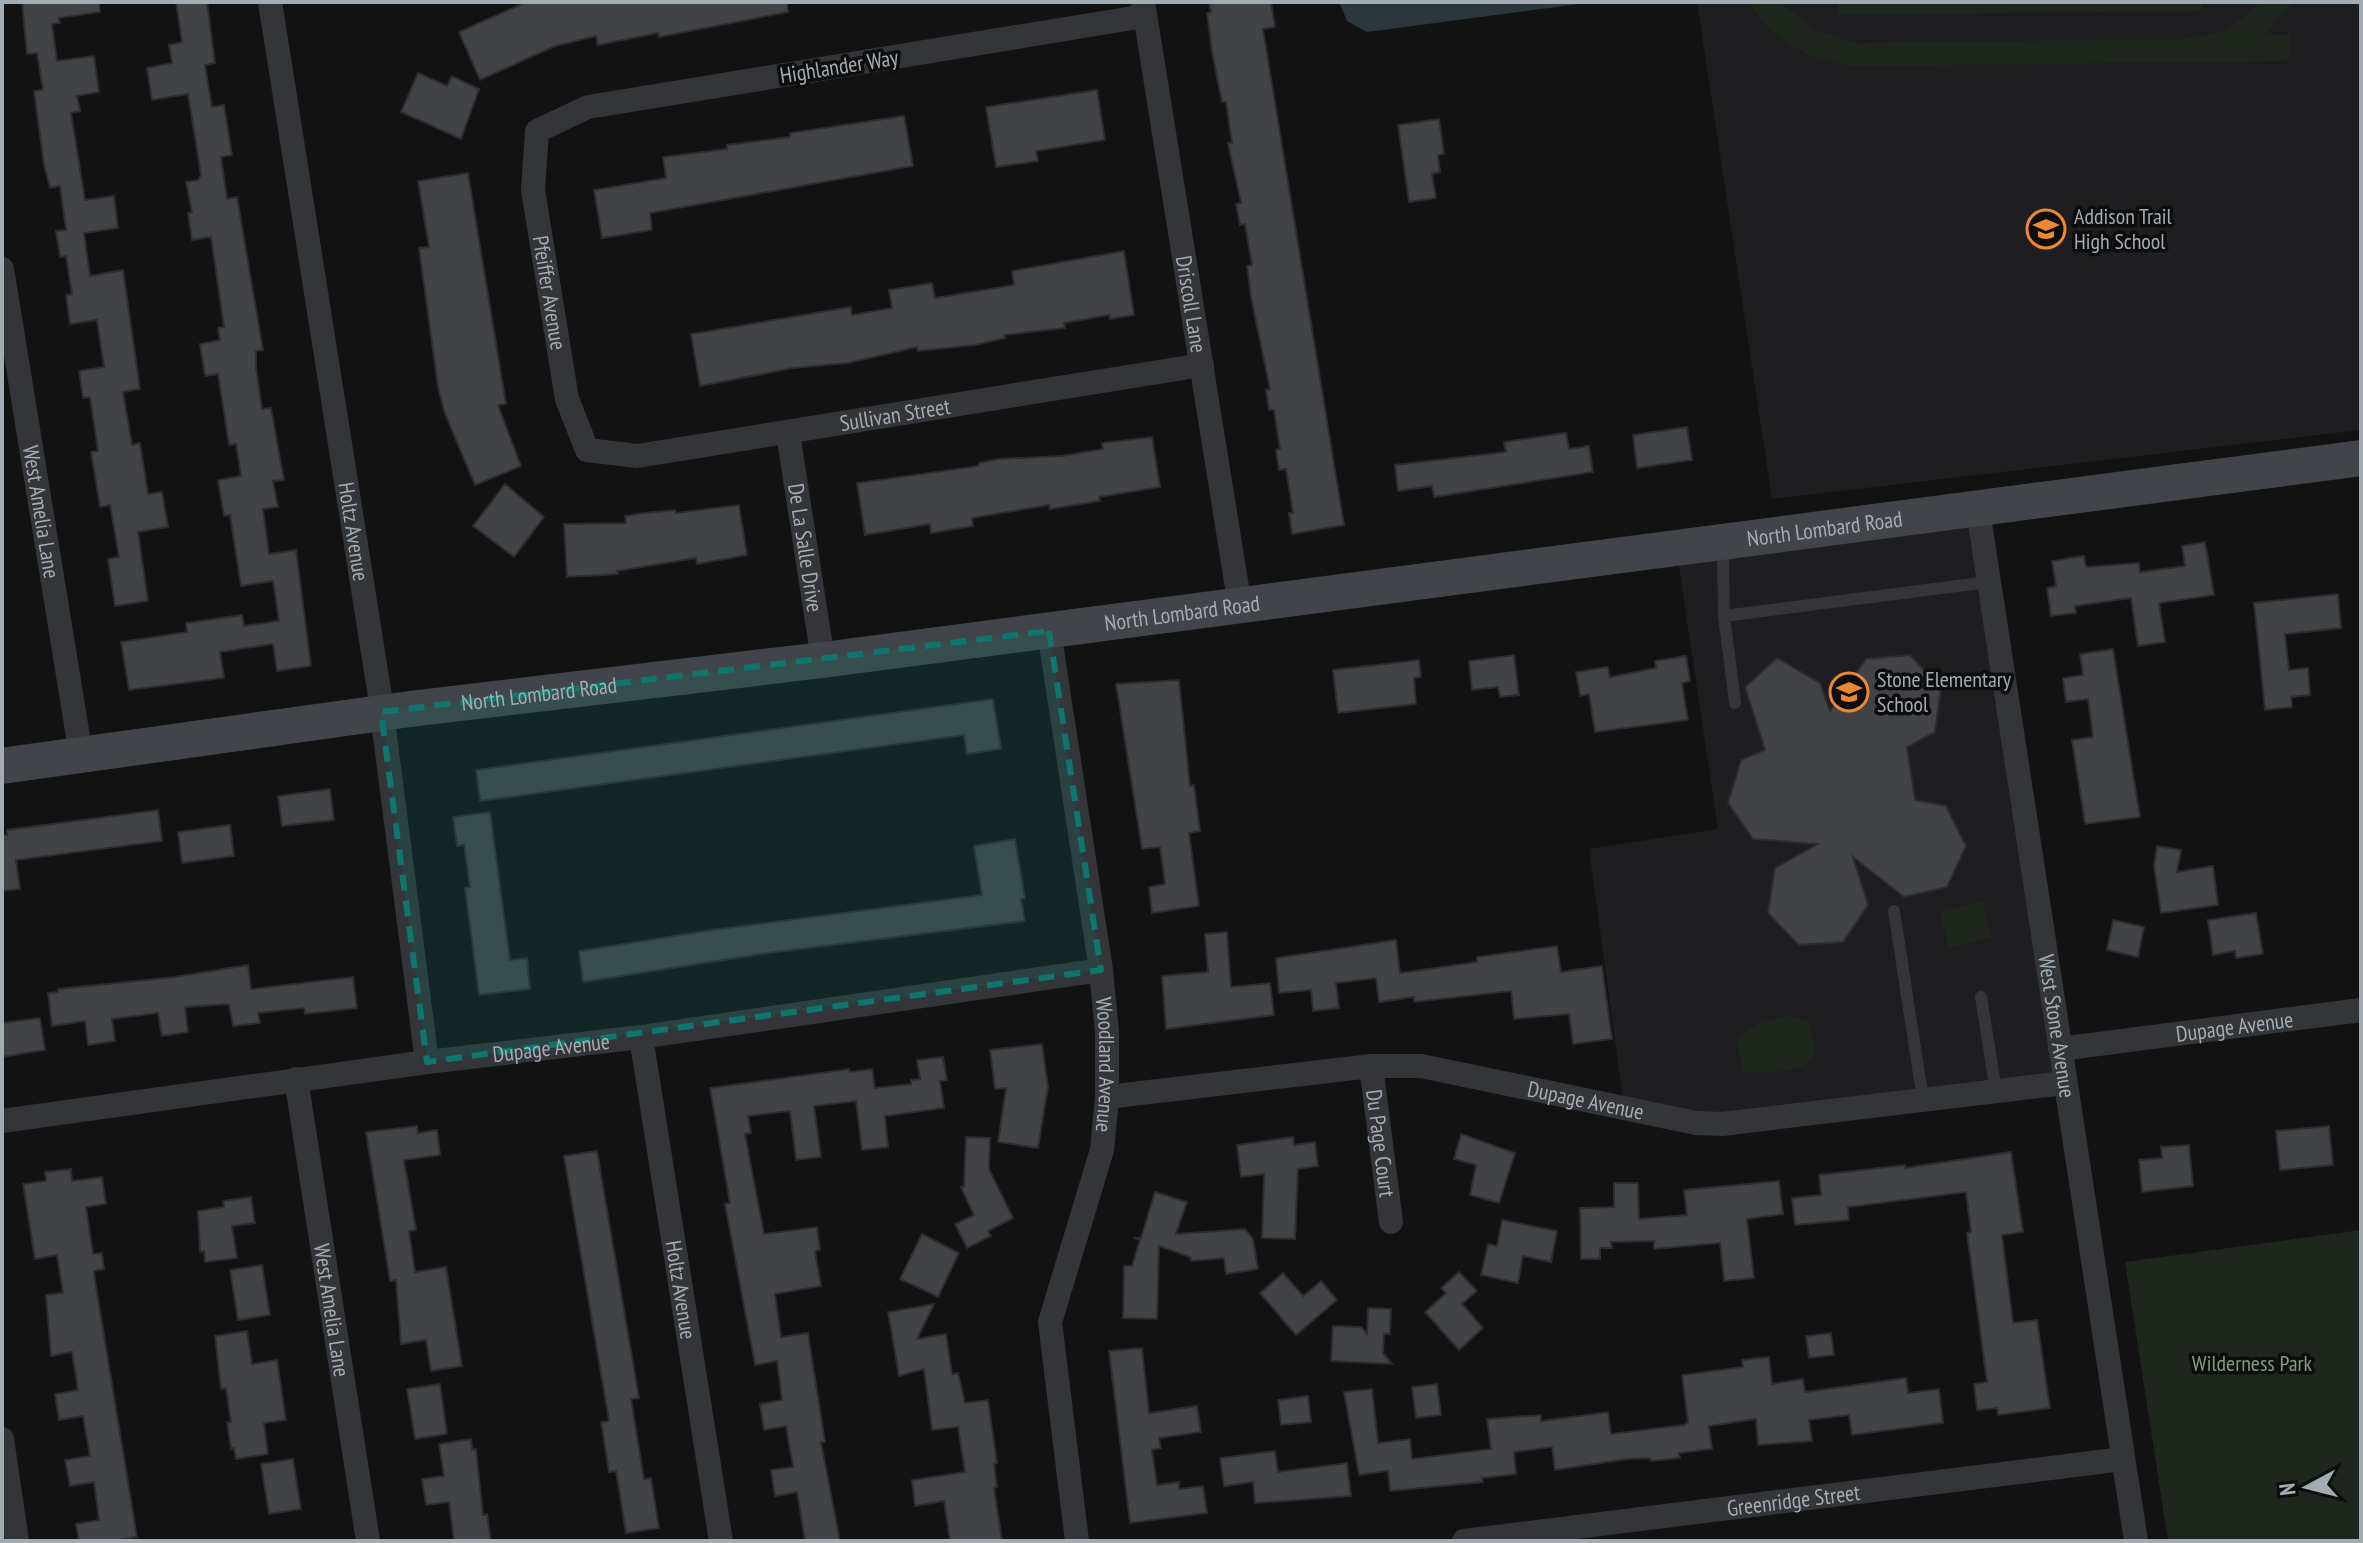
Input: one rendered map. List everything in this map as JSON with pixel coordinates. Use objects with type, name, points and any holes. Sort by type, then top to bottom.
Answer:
[{"type":"street","name":"Holtz Avenue","points":[[270,2],[381,712],[427,1062]]},
{"type":"street","name":"Highlander Way","points":[[537,131],[588,107],[1144,9]]},
{"type":"street","name":"Driscoll Lane","points":[[1144,9],[1240,606]]},
{"type":"street","name":"Pfeiffer Avenue","points":[[537,131],[533,190],[567,399],[587,450]]},
{"type":"street","name":"West Amelia Lane","points":[[2,269],[81,755]]},
{"type":"street","name":"Sullivan Street","points":[[587,450],[637,456],[1202,365]]},
{"type":"street","name":"De La Salle Drive","points":[[788,433],[823,660]]},
{"type":"street","name":"North Lombard Road","points":[[2,766],[381,712],[823,660],[2361,458]]},
{"type":"street","name":"West Stone Avenue","points":[[1978,510],[2136,1541]]},
{"type":"street","name":"Woodland Avenue","points":[[1049,631],[1101,970],[1107,1032],[1107,1097],[1097,1174],[1050,1322],[1077,1541]]},
{"type":"street","name":"Dupage Avenue","points":[[2,1121],[296,1079],[641,1037],[1101,970]]},
{"type":"street","name":"Dupage Avenue","points":[[2060,1049],[2361,1010]]},
{"type":"street","name":"Holtz Avenue","points":[[641,1037],[721,1541]]},
{"type":"street","name":"Dupage Avenue","points":[[1107,1097],[1371,1066],[1437,1067],[1709,1123],[2064,1083]]},
{"type":"street","name":"Du Page Court","points":[[1371,1066],[1391,1222]]},
{"type":"street","name":"West Amelia Lane","points":[[296,1079],[368,1541]]},
{"type":"street","points":[[2,1439],[17,1541]]},
{"type":"street","name":"Greenridge Street","points":[[1464,1541],[2123,1459]]},
{"type":"lane","points":[[1723,543],[1724,616],[1735,703]]},
{"type":"lane","points":[[1724,616],[1989,582]]},
{"type":"lane","points":[[1894,911],[1923,1100]]},
{"type":"lane","points":[[1981,997],[1996,1091]]},
{"type":"highlighted area","points":[[1049,631],[1101,970],[427,1062],[381,712]]},
{"type":"shaded area","points":[[1339,2],[1595,2],[1367,32],[1347,21]]},
{"type":"shaded area","name":"Addison Trail High School","points":[[1697,2],[2361,2],[2361,430],[1772,499]]},
{"type":"shaded area","name":"Stone Elementary School","points":[[1973,515],[2062,1078],[1717,1118],[1623,1100],[1589,849],[1718,829],[1677,554]]},
{"type":"green space","points":[[1749,2],[1780,2],[1817,31],[1857,43],[2186,39],[2228,30],[2262,2],[2294,2],[2264,35],[2290,35],[2289,61],[1856,66],[1824,60],[1794,47],[1769,28]]},
{"type":"green space","points":[[1838,2],[2202,2],[2202,11],[1838,15]]},
{"type":"green space","points":[[1982,901],[1991,937],[1949,948],[1940,913]]},
{"type":"green space","points":[[1787,1016],[1808,1020],[1815,1048],[1812,1059],[1805,1065],[1784,1070],[1743,1071],[1736,1037],[1757,1025]]},
{"type":"green space","name":"Wilderness Park","points":[[2361,1230],[2361,1541],[2168,1541],[2125,1262]]},
{"type":"building","points":[[22,2],[99,2],[100,12],[59,18],[60,23],[52,24],[57,61],[94,56],[99,92],[77,96],[80,111],[71,113],[85,200],[114,196],[118,228],[84,233],[90,276],[123,270],[140,389],[123,392],[132,445],[140,443],[148,494],[162,492],[168,527],[138,532],[148,601],[115,606],[108,559],[119,557],[110,505],[100,507],[91,452],[98,451],[90,397],[83,398],[79,371],[104,367],[97,320],[70,324],[66,295],[72,294],[66,256],[60,257],[56,231],[66,230],[60,186],[50,188],[44,165],[34,91],[43,90],[37,53],[27,54]]},
{"type":"building","points":[[176,2],[207,2],[215,63],[205,65],[212,107],[224,105],[232,155],[221,157],[227,199],[237,197],[263,350],[256,351],[262,409],[271,408],[284,480],[273,481],[278,507],[263,509],[269,554],[296,550],[311,666],[277,671],[273,644],[220,652],[224,678],[129,690],[121,642],[187,632],[186,623],[242,615],[244,626],[279,621],[273,581],[241,586],[230,515],[224,516],[218,480],[241,476],[236,444],[229,445],[218,374],[205,376],[200,344],[220,340],[218,328],[224,327],[211,237],[192,240],[188,213],[192,212],[186,182],[198,180],[201,175],[188,94],[152,100],[147,68],[172,63],[169,45],[182,42]]},
{"type":"building","points":[[526,2],[787,2],[788,12],[659,37],[658,33],[598,45],[596,36],[555,46],[480,80],[459,32]]},
{"type":"building","points":[[1209,2],[1271,2],[1275,27],[1263,29],[1344,525],[1292,534],[1289,513],[1293,513],[1286,469],[1279,470],[1276,450],[1280,449],[1274,410],[1269,410],[1266,390],[1270,389],[1251,297],[1247,266],[1252,265],[1245,224],[1240,225],[1236,204],[1241,203],[1228,143],[1232,143],[1226,102],[1222,102],[1212,52],[1207,13],[1211,12]]},
{"type":"building","points":[[418,73],[447,86],[452,76],[479,89],[461,139],[401,112]]},
{"type":"building","points":[[1097,90],[1105,140],[1036,151],[1038,161],[996,167],[986,107]]},
{"type":"building","points":[[904,116],[913,166],[650,213],[652,230],[602,238],[594,190],[666,178],[663,157],[727,149],[727,145],[790,137],[790,133]]},
{"type":"building","points":[[1439,119],[1444,154],[1438,155],[1440,172],[1432,174],[1436,198],[1409,202],[1398,125]]},
{"type":"building","points":[[468,173],[506,404],[498,405],[521,466],[475,485],[445,414],[438,387],[419,248],[429,247],[418,181]]},
{"type":"building","points":[[1124,251],[1134,315],[1110,319],[1109,315],[1064,323],[1065,328],[1004,335],[1005,338],[975,345],[918,351],[917,347],[848,363],[793,368],[700,386],[691,334],[851,307],[852,315],[892,308],[889,290],[932,283],[935,298],[1014,285],[1012,271]]},
{"type":"building","points":[[1687,427],[1692,460],[1637,468],[1633,435]]},
{"type":"building","points":[[1566,433],[1569,449],[1589,446],[1593,472],[1434,497],[1432,486],[1398,491],[1395,465],[1506,452],[1504,442]]},
{"type":"building","points":[[1152,437],[1160,487],[1099,497],[1100,501],[1050,509],[1049,505],[972,518],[973,526],[931,533],[930,524],[865,535],[857,483],[979,466],[979,463],[999,459],[1062,456],[1103,449],[1102,443]]},
{"type":"building","points":[[505,484],[544,517],[514,557],[473,526]]},
{"type":"building","points":[[739,505],[747,555],[697,564],[696,558],[617,571],[618,574],[567,577],[564,524],[626,523],[625,516]]},
{"type":"building","points":[[2205,542],[2214,595],[2159,603],[2165,642],[2138,646],[2131,598],[2075,606],[2076,613],[2051,616],[2047,588],[2056,586],[2052,561],[2084,556],[2086,567],[2139,563],[2140,572],[2185,566],[2182,546]]},
{"type":"building","points":[[2338,594],[2341,628],[2285,634],[2289,670],[2308,668],[2310,695],[2291,697],[2292,707],[2265,710],[2254,603]]},
{"type":"building","points":[[2113,649],[2140,817],[2085,824],[2072,740],[2093,737],[2088,699],[2066,702],[2063,678],[2083,675],[2080,654]]},
{"type":"building","points":[[1514,655],[1519,695],[1500,697],[1498,687],[1472,690],[1469,661]]},
{"type":"building","name":"Stone Elementary School","points":[[1910,655],[1941,688],[1935,732],[1907,747],[1915,800],[1946,806],[1966,846],[1947,887],[1904,897],[1853,857],[1868,905],[1843,942],[1799,945],[1768,913],[1775,868],[1818,844],[1753,839],[1728,803],[1741,760],[1765,750],[1745,687],[1777,658],[1820,683],[1830,711],[1866,659]]},
{"type":"building","points":[[1686,656],[1690,681],[1682,683],[1688,720],[1595,732],[1589,694],[1580,696],[1576,672],[1608,667],[1610,677],[1656,668],[1655,661]]},
{"type":"building","points":[[1419,660],[1421,677],[1414,678],[1416,704],[1338,713],[1333,670]]},
{"type":"building","points":[[1179,680],[1190,786],[1194,785],[1200,831],[1189,833],[1199,906],[1152,913],[1149,887],[1165,884],[1160,847],[1142,849],[1116,684]]},
{"type":"building","points":[[993,699],[1001,749],[967,754],[964,735],[480,801],[476,770]]},
{"type":"building","points":[[330,789],[334,820],[282,826],[278,796]]},
{"type":"building","points":[[158,810],[162,841],[16,860],[20,889],[2,891],[2,835],[7,835],[7,830]]},
{"type":"building","points":[[490,812],[510,960],[527,958],[530,989],[479,995],[465,888],[470,887],[464,845],[457,846],[453,817]]},
{"type":"building","points":[[230,825],[234,856],[182,863],[178,832]]},
{"type":"building","points":[[1015,839],[1025,898],[1021,899],[1025,921],[768,953],[583,982],[579,951],[712,930],[982,895],[974,846]]},
{"type":"building","points":[[2157,846],[2181,850],[2177,872],[2213,866],[2218,905],[2161,913],[2154,866]]},
{"type":"building","points":[[2256,913],[2263,954],[2236,958],[2235,951],[2213,955],[2208,920]]},
{"type":"building","points":[[2113,920],[2144,927],[2138,957],[2107,950]]},
{"type":"building","points":[[1227,932],[1231,987],[1270,983],[1274,1015],[1166,1029],[1162,976],[1208,972],[1205,934]]},
{"type":"building","points":[[1396,940],[1400,973],[1477,962],[1477,957],[1557,946],[1561,972],[1602,966],[1612,1039],[1573,1044],[1569,1014],[1514,1019],[1511,991],[1414,1002],[1414,997],[1379,1002],[1376,978],[1336,983],[1339,1008],[1313,1011],[1311,990],[1279,993],[1276,958]]},
{"type":"building","points":[[248,965],[251,989],[353,977],[357,1008],[305,1014],[304,1008],[258,1013],[260,1023],[233,1026],[229,1004],[185,1007],[188,1032],[162,1036],[158,1013],[112,1019],[115,1041],[88,1045],[85,1021],[52,1026],[48,993],[58,992],[58,989],[175,977]]},
{"type":"building","points":[[40,1018],[45,1050],[2,1057],[2,1023]]},
{"type":"building","points":[[1042,1044],[1048,1087],[1038,1148],[998,1142],[1006,1088],[995,1089],[990,1050]]},
{"type":"building","points":[[943,1057],[947,1080],[940,1081],[944,1108],[885,1116],[888,1147],[862,1150],[856,1101],[814,1106],[821,1157],[796,1160],[790,1111],[748,1116],[751,1133],[745,1134],[764,1234],[817,1227],[820,1250],[815,1251],[821,1286],[775,1294],[781,1337],[808,1333],[825,1442],[821,1442],[840,1541],[805,1541],[797,1492],[775,1496],[771,1470],[793,1467],[786,1426],[764,1430],[760,1404],[782,1400],[777,1361],[755,1365],[725,1204],[730,1203],[710,1088],[849,1069],[850,1072],[872,1069],[875,1088],[911,1084],[911,1080],[920,1079],[917,1060]]},
{"type":"building","points":[[417,1126],[418,1133],[437,1130],[440,1155],[404,1160],[416,1230],[409,1231],[415,1272],[446,1267],[462,1366],[431,1371],[426,1340],[401,1344],[396,1280],[390,1281],[366,1132]]},
{"type":"building","points":[[2329,1126],[2333,1165],[2280,1170],[2276,1131]]},
{"type":"building","points":[[1461,1134],[1515,1153],[1499,1203],[1470,1195],[1476,1165],[1454,1159]]},
{"type":"building","points":[[966,1137],[990,1138],[989,1169],[1013,1218],[988,1231],[991,1236],[967,1248],[955,1224],[974,1215],[961,1187],[964,1186]]},
{"type":"building","points":[[1293,1137],[1294,1145],[1315,1142],[1318,1166],[1298,1169],[1295,1239],[1262,1238],[1264,1174],[1241,1177],[1237,1145]]},
{"type":"building","points":[[2189,1145],[2193,1186],[2142,1192],[2139,1160],[2162,1158],[2161,1147]]},
{"type":"building","points":[[597,1151],[639,1398],[631,1399],[644,1479],[651,1478],[659,1528],[626,1533],[616,1471],[609,1472],[601,1422],[609,1421],[564,1156]]},
{"type":"building","points":[[2011,1152],[2023,1232],[2002,1235],[2013,1323],[2037,1320],[2050,1408],[1998,1415],[1997,1408],[1977,1410],[1974,1384],[1987,1382],[1967,1233],[1971,1232],[1966,1192],[1848,1207],[1849,1220],[1795,1225],[1792,1198],[1821,1195],[1819,1175],[1905,1165],[1905,1168]]},
{"type":"building","points":[[71,1169],[72,1181],[102,1177],[106,1204],[86,1207],[93,1254],[102,1253],[104,1269],[94,1271],[95,1280],[137,1537],[112,1541],[79,1541],[76,1524],[99,1520],[94,1482],[70,1486],[65,1460],[90,1456],[83,1416],[59,1420],[55,1394],[78,1390],[72,1352],[51,1356],[46,1295],[63,1293],[57,1255],[35,1259],[23,1184],[46,1181],[45,1172]]},
{"type":"building","points":[[1779,1181],[1783,1214],[1747,1219],[1754,1278],[1724,1281],[1720,1243],[1654,1249],[1654,1241],[1611,1242],[1612,1248],[1600,1248],[1600,1259],[1581,1259],[1580,1208],[1614,1207],[1614,1183],[1638,1183],[1639,1219],[1687,1215],[1684,1190]]},
{"type":"building","points":[[1155,1192],[1187,1202],[1176,1234],[1245,1229],[1253,1239],[1258,1269],[1226,1274],[1224,1258],[1191,1261],[1190,1257],[1159,1246],[1157,1319],[1123,1318],[1124,1266],[1132,1266],[1140,1240],[1134,1238],[1141,1238]]},
{"type":"building","points":[[251,1197],[255,1223],[232,1226],[237,1258],[205,1262],[204,1251],[200,1252],[198,1211],[224,1207],[223,1201]]},
{"type":"building","points":[[1502,1220],[1557,1231],[1551,1262],[1523,1256],[1518,1283],[1481,1275],[1488,1244],[1497,1246]]},
{"type":"building","points":[[922,1234],[959,1253],[938,1297],[900,1279]]},
{"type":"building","points":[[262,1265],[270,1315],[238,1320],[230,1270]]},
{"type":"building","points":[[1459,1272],[1477,1291],[1462,1304],[1483,1328],[1459,1350],[1425,1312],[1446,1293],[1441,1288]]},
{"type":"building","points":[[1283,1273],[1303,1296],[1321,1281],[1337,1300],[1296,1335],[1260,1293]]},
{"type":"building","points":[[934,1304],[917,1339],[946,1334],[952,1374],[958,1373],[965,1403],[988,1400],[997,1463],[994,1464],[997,1487],[994,1488],[1002,1541],[950,1541],[944,1501],[915,1506],[912,1480],[965,1472],[958,1427],[932,1430],[924,1369],[899,1376],[888,1312]]},
{"type":"building","points":[[1368,1308],[1391,1309],[1390,1334],[1384,1334],[1383,1353],[1392,1364],[1331,1361],[1333,1326],[1361,1327],[1367,1334]]},
{"type":"building","points":[[247,1331],[252,1364],[277,1360],[286,1420],[264,1423],[268,1454],[236,1459],[234,1448],[231,1449],[227,1422],[231,1422],[226,1388],[221,1389],[215,1336]]},
{"type":"building","points":[[1831,1333],[1834,1355],[1809,1358],[1806,1336]]},
{"type":"building","points":[[1142,1348],[1149,1413],[1197,1406],[1201,1432],[1159,1438],[1161,1448],[1152,1450],[1157,1485],[1179,1482],[1179,1489],[1203,1486],[1207,1513],[1130,1523],[1109,1351]]},
{"type":"building","points":[[1769,1357],[1772,1384],[1803,1379],[1805,1392],[1906,1378],[1908,1393],[1939,1389],[1943,1423],[1852,1435],[1849,1415],[1809,1420],[1812,1441],[1758,1445],[1756,1419],[1709,1426],[1712,1449],[1679,1453],[1680,1458],[1651,1461],[1650,1458],[1627,1459],[1555,1470],[1552,1447],[1514,1452],[1516,1474],[1482,1478],[1483,1482],[1390,1491],[1388,1471],[1359,1475],[1344,1392],[1372,1389],[1378,1443],[1410,1439],[1412,1459],[1491,1449],[1487,1419],[1541,1415],[1541,1421],[1608,1412],[1611,1434],[1684,1425],[1688,1422],[1682,1375],[1743,1367],[1742,1360]]},
{"type":"building","points":[[440,1384],[447,1434],[415,1439],[407,1389]]},
{"type":"building","points":[[1437,1384],[1441,1415],[1416,1418],[1412,1387]]},
{"type":"building","points":[[1308,1396],[1311,1422],[1281,1425],[1278,1400]]},
{"type":"building","points":[[471,1439],[472,1450],[476,1449],[483,1515],[487,1514],[491,1541],[454,1541],[449,1502],[426,1505],[422,1479],[444,1476],[439,1444]]},
{"type":"building","points":[[1275,1451],[1278,1472],[1347,1463],[1351,1496],[1255,1503],[1253,1482],[1224,1486],[1220,1458]]},
{"type":"building","points":[[293,1459],[301,1509],[269,1514],[261,1464]]},
{"type":"place","name":"Addison Trail High School","points":[[2046,229]]},
{"type":"place","name":"Stone Elementary School","points":[[1849,692]]}]
